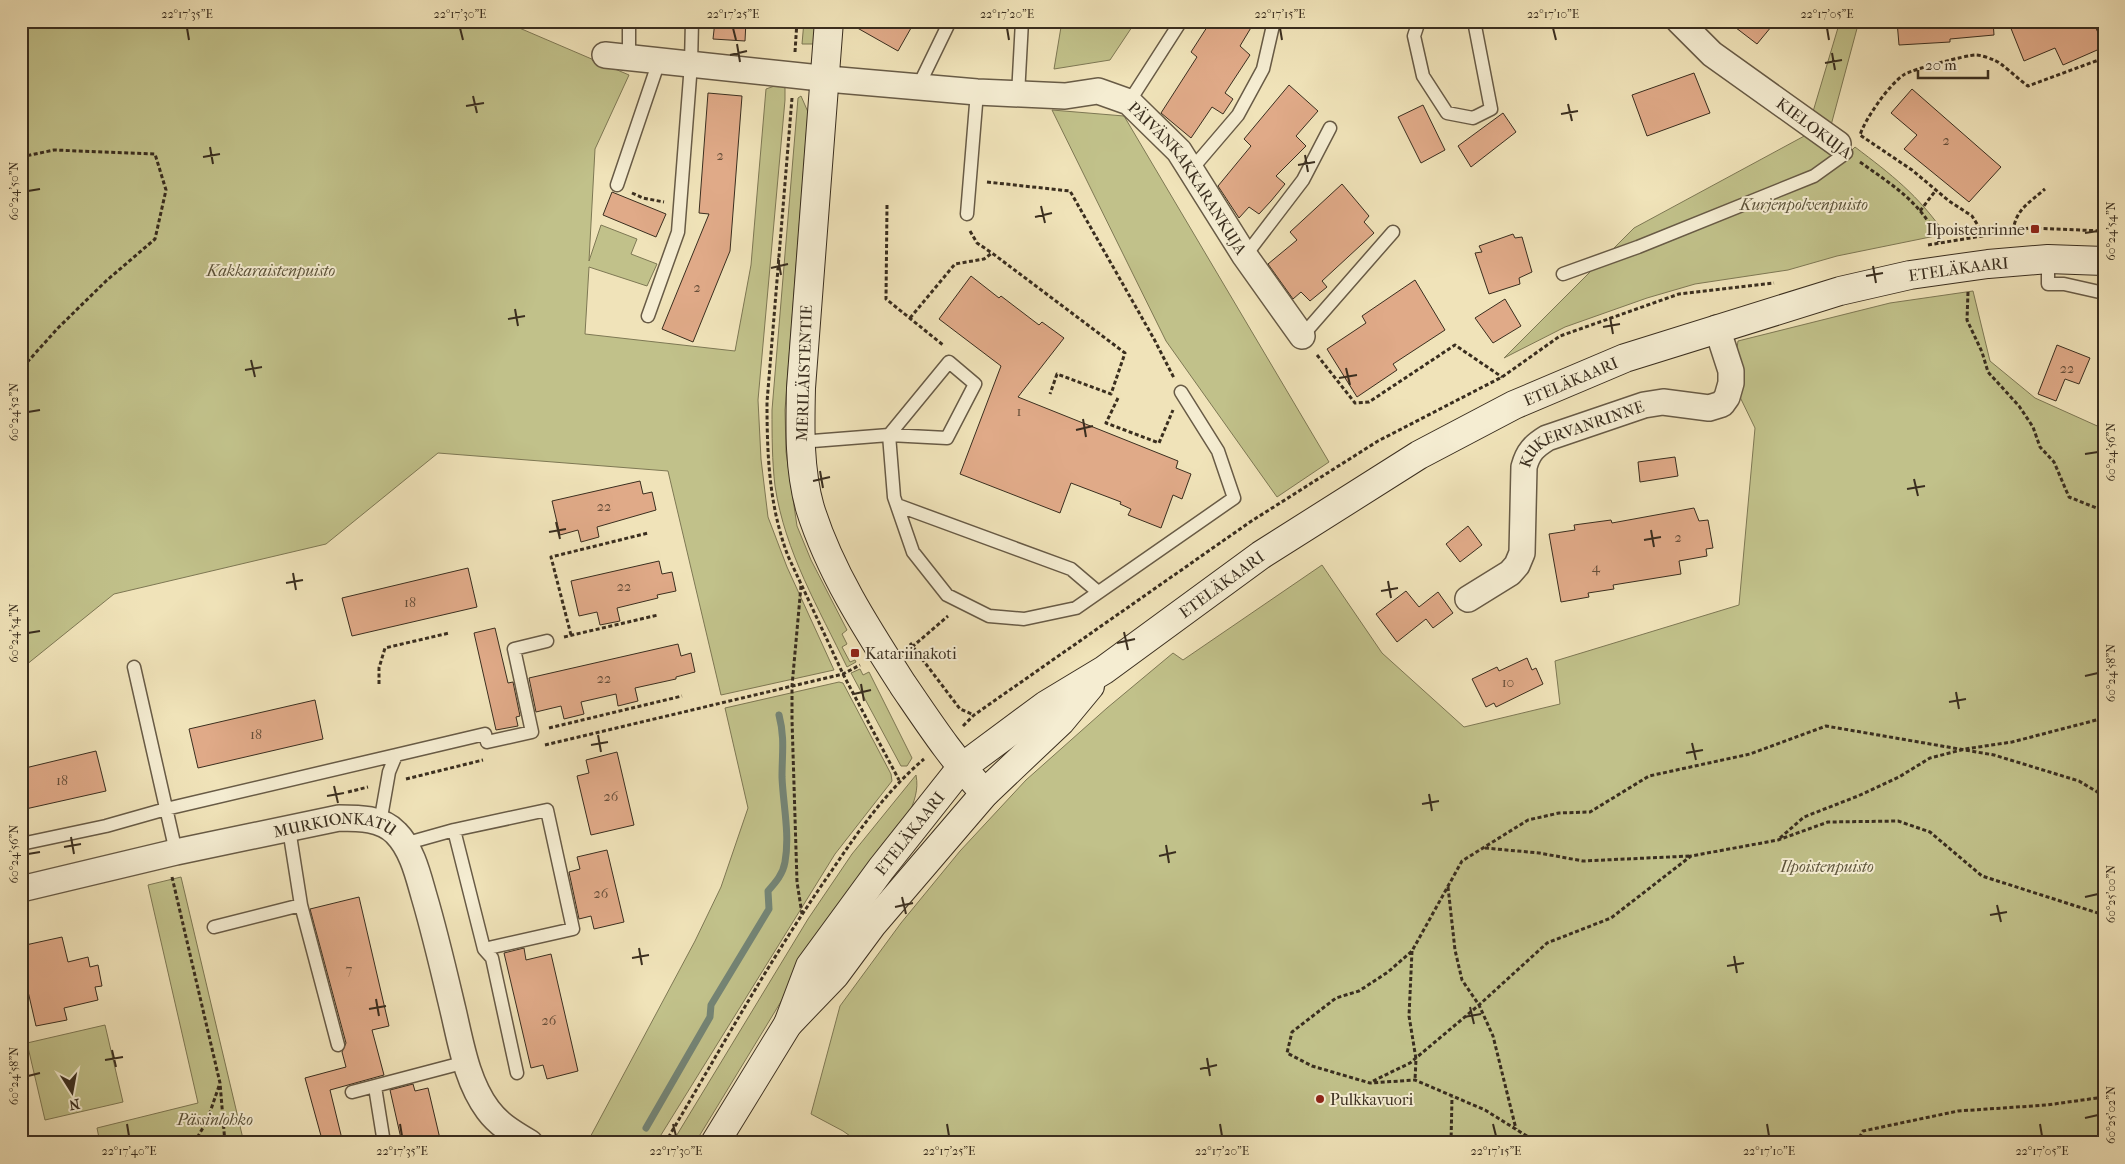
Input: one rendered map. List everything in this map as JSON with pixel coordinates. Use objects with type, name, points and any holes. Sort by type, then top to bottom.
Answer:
[{"type":"main road","name":"MERILÄISTENTIE","points":[[829,21],[801,388],[800,442],[810,507],[836,573],[877,646],[961,768],[985,793]]},
{"type":"main road","name":"ETELÄKAARI","points":[[715,1143],[788,1024],[810,966],[876,876],[961,768],[1046,705],[1104,670],[1261,555],[1345,500],[1457,433],[1514,404],[1626,358],[1717,328],[1840,291],[1910,275],[1988,264],[2048,259],[2104,261]]},
{"type":"main road","name":"ETELÄKAARI","points":[[788,1024],[835,975],[872,925],[985,793],[1061,721],[1104,670]]},
{"type":"street","name":"KIELOKUJA","points":[[1679,21],[1712,54],[1842,148]]},
{"type":"street","name":"PÄIVÄNKAKKARANKUJA","points":[[605,55],[824,79],[1018,95],[1065,96],[1098,91],[1129,102],[1178,151],[1245,256],[1302,336]]},
{"type":"street","name":"KUKERVANRINNE","points":[[1468,599],[1510,572],[1517,565],[1522,553],[1524,468],[1527,456],[1534,445],[1547,438],[1644,405],[1669,402],[1709,408],[1722,404],[1728,397],[1731,377],[1717,328]]},
{"type":"street","name":"MURKIONKATU","points":[[21,890],[173,863],[289,829],[339,818],[362,818],[380,823],[396,832],[417,870],[433,926],[466,1062],[474,1086],[488,1110],[505,1128],[530,1143]]},
{"type":"lane","points":[[629,58],[630,21]]},
{"type":"lane","points":[[648,316],[678,232],[691,64],[692,21]]},
{"type":"lane","points":[[918,87],[950,21]]},
{"type":"lane","points":[[1018,95],[1022,21]]},
{"type":"lane","points":[[1129,102],[1181,21]]},
{"type":"lane","points":[[1191,170],[1238,115],[1263,69],[1274,21]]},
{"type":"lane","points":[[1420,21],[1414,36],[1423,76],[1448,114],[1473,118],[1491,109],[1474,21]]},
{"type":"lane","points":[[617,185],[658,61]]},
{"type":"lane","points":[[967,214],[978,92]]},
{"type":"lane","points":[[1245,256],[1303,180],[1330,128]]},
{"type":"lane","points":[[1563,274],[1814,176],[1842,148]]},
{"type":"lane","points":[[1302,336],[1393,232]]},
{"type":"lane","points":[[2048,259],[2048,284],[2064,284],[2104,293]]},
{"type":"lane","points":[[800,442],[889,435],[947,438],[975,384],[949,362],[889,435],[894,497],[913,552],[947,595],[989,616],[1024,619],[1076,608],[1234,498],[1218,451],[1181,392]]},
{"type":"lane","points":[[897,505],[1071,569],[1098,592]]},
{"type":"lane","points":[[21,844],[106,826],[166,809],[485,734],[487,742],[532,732],[514,649],[547,641]]},
{"type":"lane","points":[[134,667],[166,809],[173,863]]},
{"type":"lane","points":[[380,823],[389,772],[396,755]]},
{"type":"lane","points":[[404,844],[454,830],[547,810],[573,928],[484,949]]},
{"type":"lane","points":[[289,829],[301,905],[338,1046]]},
{"type":"lane","points":[[454,830],[484,949],[492,958],[517,1073]]},
{"type":"lane","points":[[214,928],[301,905]]},
{"type":"lane","points":[[352,1092],[466,1062]]},
{"type":"lane","points":[[375,1087],[384,1143]]},
{"type":"path","points":[[1984,235],[1972,216],[1912,170],[1860,135],[1864,122],[1878,106],[1887,90],[1905,74],[1925,67],[1976,55],[1996,60],[2028,86],[2104,58]]},
{"type":"path","name":"KIELOKUJA","points":[[1842,148],[1905,194],[1932,225],[1939,242]]},
{"type":"path","points":[[21,157],[54,150],[156,154],[166,190],[155,239],[106,281],[58,328],[21,369]]},
{"type":"path","points":[[969,180],[1070,191],[1154,339],[1181,392],[1159,443],[1106,423],[1118,398]]},
{"type":"path","points":[[617,185],[642,198],[680,205]]},
{"type":"path","points":[[2013,231],[2015,218],[2020,210],[2045,189]]},
{"type":"path","points":[[1920,211],[1936,190]]},
{"type":"path","points":[[887,205],[886,299],[948,350],[949,362]]},
{"type":"path","points":[[967,214],[968,228],[976,243],[1125,353],[1111,394],[1057,374],[1050,394]]},
{"type":"path","points":[[910,318],[955,264],[984,259],[992,253]]},
{"type":"path","points":[[1968,286],[1967,320],[1982,352],[1988,372],[2019,406],[2033,427],[2040,447],[2054,462],[2069,497],[2104,512]]},
{"type":"path","points":[[1302,336],[1355,403],[1369,402],[1455,346],[1502,377]]},
{"type":"path","points":[[571,635],[551,557],[648,534]]},
{"type":"path","points":[[801,584],[792,686],[797,882],[802,914]]},
{"type":"path","points":[[912,647],[962,604]]},
{"type":"path","points":[[547,641],[658,615]]},
{"type":"path","points":[[379,684],[379,668],[385,648],[449,633]]},
{"type":"path","points":[[910,643],[960,709],[974,715]]},
{"type":"path","points":[[542,746],[843,674],[850,670]]},
{"type":"path","points":[[532,732],[682,696]]},
{"type":"path","points":[[1778,840],[1804,817],[1891,781],[1930,758],[1965,749],[2012,742],[2104,718]]},
{"type":"path","points":[[1538,1143],[1485,1110],[1415,1080],[1370,1083],[1312,1066],[1287,1053],[1292,1032],[1336,998],[1359,991],[1388,972],[1412,951],[1462,862],[1528,820],[1559,813],[1590,812],[1649,776],[1750,754],[1826,726],[1994,755],[2079,781],[2104,796]]},
{"type":"path","points":[[340,794],[484,760]]},
{"type":"path","points":[[666,1143],[788,934],[859,830],[899,780]]},
{"type":"path","points":[[1484,848],[1538,853],[1583,861],[1691,856],[1778,840],[1828,822],[1898,821],[1930,832],[1982,876],[2104,915]]},
{"type":"path","points":[[1370,1083],[1416,1059],[1547,943],[1611,918],[1691,856]]},
{"type":"path","points":[[173,863],[220,1083],[225,1143]]},
{"type":"path","points":[[1448,886],[1455,950],[1462,980],[1479,1005],[1493,1036],[1516,1129]]},
{"type":"path","points":[[1412,951],[1409,1016],[1416,1059],[1415,1080]]},
{"type":"path","points":[[194,1143],[207,1121],[220,1083]]},
{"type":"path","points":[[1450,1143],[1452,1097]]},
{"type":"path","points":[[1856,1143],[1862,1131],[1958,1110],[2047,1105],[2104,1097]]},
{"type":"green space","name":"Kakkaraistenpuisto","points":[[21,21],[503,21],[629,75],[595,149],[589,261],[601,225],[637,239],[631,254],[657,264],[647,286],[589,267],[585,334],[735,351],[751,265],[766,89],[780,84],[785,88],[785,100],[758,400],[761,459],[768,517],[787,567],[834,670],[721,695],[668,471],[438,453],[326,544],[114,594],[26,665],[21,666]]},
{"type":"green space","points":[[804,21],[816,21],[815,44],[802,44]]},
{"type":"green space","points":[[1062,21],[1136,21],[1110,60],[1054,69]]},
{"type":"green space","points":[[1840,21],[1859,21],[1830,129],[1812,115]]},
{"type":"green space","points":[[801,96],[808,112],[785,410],[786,452],[797,526],[811,560],[847,630],[842,634],[847,644],[842,647],[850,662],[855,660],[856,662],[847,667],[804,580],[795,557],[780,510],[774,477],[772,410],[798,98]]},
{"type":"green space","points":[[1052,110],[1124,116],[1329,462],[1277,497],[1166,341]]},
{"type":"green space","name":"Kurjenpolvenpuisto","points":[[1808,134],[1843,159],[1855,147],[1904,186],[1925,208],[1945,234],[1837,256],[1788,270],[1695,284],[1647,298],[1565,327],[1504,358],[1634,228]]},
{"type":"green space","name":"Ilpoistenpuisto","points":[[1973,291],[1990,361],[2035,398],[2104,429],[2104,1143],[860,1143],[843,1131],[811,1114],[840,1006],[901,923],[960,851],[1026,780],[1107,708],[1173,653],[1183,660],[1322,565],[1382,653],[1464,727],[1560,704],[1555,661],[1739,605],[1755,428],[1739,395],[1736,355],[1738,341],[1890,303]]},
{"type":"green space","points":[[860,669],[863,675],[869,672],[912,758],[907,766],[901,766],[851,673]]},
{"type":"green space","points":[[839,682],[843,683],[891,774],[892,781],[835,854],[656,1143],[587,1143],[695,941],[721,887],[748,808],[725,708]]},
{"type":"green space","points":[[916,775],[916,791],[908,816],[816,944],[695,1143],[672,1143],[808,919],[852,854]]},
{"type":"green space","name":"Pässinlohko","points":[[181,877],[244,1143],[100,1143],[97,1128],[198,1103],[148,885]]},
{"type":"green space","points":[[105,1025],[123,1102],[45,1120],[27,1043]]},
{"type":"building","points":[[715,21],[746,21],[745,41],[713,39]]},
{"type":"building","points":[[845,21],[915,21],[898,51]]},
{"type":"building","points":[[1211,21],[1255,21],[1240,46],[1250,55],[1225,93],[1233,99],[1223,114],[1212,107],[1191,138],[1161,113],[1197,57],[1191,52]]},
{"type":"building","points":[[1727,21],[1776,21],[1757,44]]},
{"type":"building","points":[[1897,21],[1993,21],[1994,35],[1950,39],[1950,42],[1899,45]]},
{"type":"building","points":[[2008,21],[2093,21],[2104,47],[2063,65],[2055,48],[2024,61]]},
{"type":"building","points":[[1694,73],[1710,113],[1647,136],[1632,95]]},
{"type":"building","points":[[1289,85],[1318,111],[1296,136],[1306,146],[1276,176],[1285,184],[1259,214],[1249,207],[1239,218],[1218,186],[1251,146],[1244,139]]},
{"type":"building","points":[[1912,89],[2001,167],[1969,202],[1904,149],[1917,135],[1891,113]]},
{"type":"building","points":[[708,93],[742,96],[730,251],[693,342],[662,329],[709,214],[699,213]]},
{"type":"building","points":[[1423,105],[1445,150],[1421,163],[1398,117]]},
{"type":"building","points":[[1503,113],[1516,132],[1471,167],[1458,146]]},
{"type":"building","points":[[1342,184],[1369,216],[1364,222],[1374,233],[1322,281],[1327,287],[1310,301],[1301,292],[1293,299],[1268,264],[1297,240],[1290,232]]},
{"type":"building","points":[[612,192],[666,214],[656,237],[603,215]]},
{"type":"building","points":[[1513,234],[1515,238],[1522,237],[1532,272],[1519,278],[1520,284],[1489,294],[1475,253],[1482,252],[1479,246]]},
{"type":"building","points":[[971,276],[1039,325],[1042,322],[1064,338],[1018,397],[1178,461],[1176,468],[1191,474],[1182,499],[1173,495],[1161,528],[1128,515],[1131,509],[1120,504],[1121,502],[1071,483],[1060,513],[960,474],[1001,366],[939,319]]},
{"type":"building","points":[[1415,280],[1445,330],[1393,364],[1397,370],[1357,397],[1327,349],[1366,323],[1362,316]]},
{"type":"building","points":[[1505,299],[1521,326],[1493,343],[1475,318]]},
{"type":"building","points":[[2057,345],[2090,358],[2079,384],[2065,379],[2056,401],[2038,394]]},
{"type":"building","points":[[1675,457],[1678,476],[1640,482],[1638,462]]},
{"type":"building","points":[[640,481],[643,494],[652,492],[656,510],[597,527],[599,537],[581,542],[578,530],[560,535],[552,501]]},
{"type":"building","points":[[1694,508],[1699,521],[1708,520],[1713,548],[1706,549],[1707,556],[1679,561],[1681,574],[1613,585],[1614,589],[1588,593],[1589,597],[1561,602],[1549,534],[1575,530],[1574,525],[1611,520],[1612,523]]},
{"type":"building","points":[[1468,526],[1482,545],[1460,562],[1446,544]]},
{"type":"building","points":[[659,561],[662,574],[672,572],[676,591],[657,595],[658,598],[617,608],[620,621],[600,625],[597,612],[579,616],[571,581]]},
{"type":"building","points":[[468,568],[477,607],[352,636],[342,598]]},
{"type":"building","points":[[1406,591],[1419,607],[1438,592],[1453,613],[1433,628],[1426,619],[1397,642],[1376,614]]},
{"type":"building","points":[[495,628],[508,683],[513,682],[520,716],[516,717],[518,726],[496,730],[474,633]]},
{"type":"building","points":[[678,644],[681,656],[691,653],[695,672],[676,677],[676,679],[635,688],[638,701],[618,706],[616,694],[581,702],[584,714],[564,719],[561,706],[536,712],[529,678]]},
{"type":"building","points":[[1527,658],[1532,670],[1536,668],[1543,684],[1496,707],[1494,703],[1486,707],[1472,679],[1497,667],[1499,671]]},
{"type":"building","points":[[315,700],[323,739],[198,768],[189,729]]},
{"type":"building","points":[[96,751],[106,791],[21,810],[21,769]]},
{"type":"building","points":[[617,752],[634,825],[591,835],[577,776],[589,773],[586,760]]},
{"type":"building","points":[[607,850],[624,922],[594,929],[591,916],[579,919],[569,872],[580,869],[577,857]]},
{"type":"building","points":[[359,897],[389,1026],[372,1030],[384,1075],[330,1090],[343,1143],[323,1143],[305,1078],[346,1067],[342,1052],[346,1043],[310,909]]},
{"type":"building","points":[[62,937],[68,962],[88,957],[90,967],[98,965],[102,986],[95,987],[98,1000],[64,1008],[67,1020],[36,1026],[21,961],[21,946]]},
{"type":"building","points":[[524,948],[526,960],[551,954],[578,1071],[547,1079],[543,1065],[531,1068],[504,953]]},
{"type":"building","points":[[413,1084],[415,1091],[428,1088],[441,1143],[402,1143],[390,1090]]},
{"type":"waterway","points":[[646,1128],[710,1017],[711,1005],[769,909],[768,891],[783,870],[787,830],[782,777],[783,739],[779,715]]},
{"type":"place","name":"Ilpoistenrinne","points":[[2035,229]]},
{"type":"place","name":"Katariinakoti","points":[[855,653]]},
{"type":"place","name":"Pulkkavuori","points":[[1320,1099]]}]
